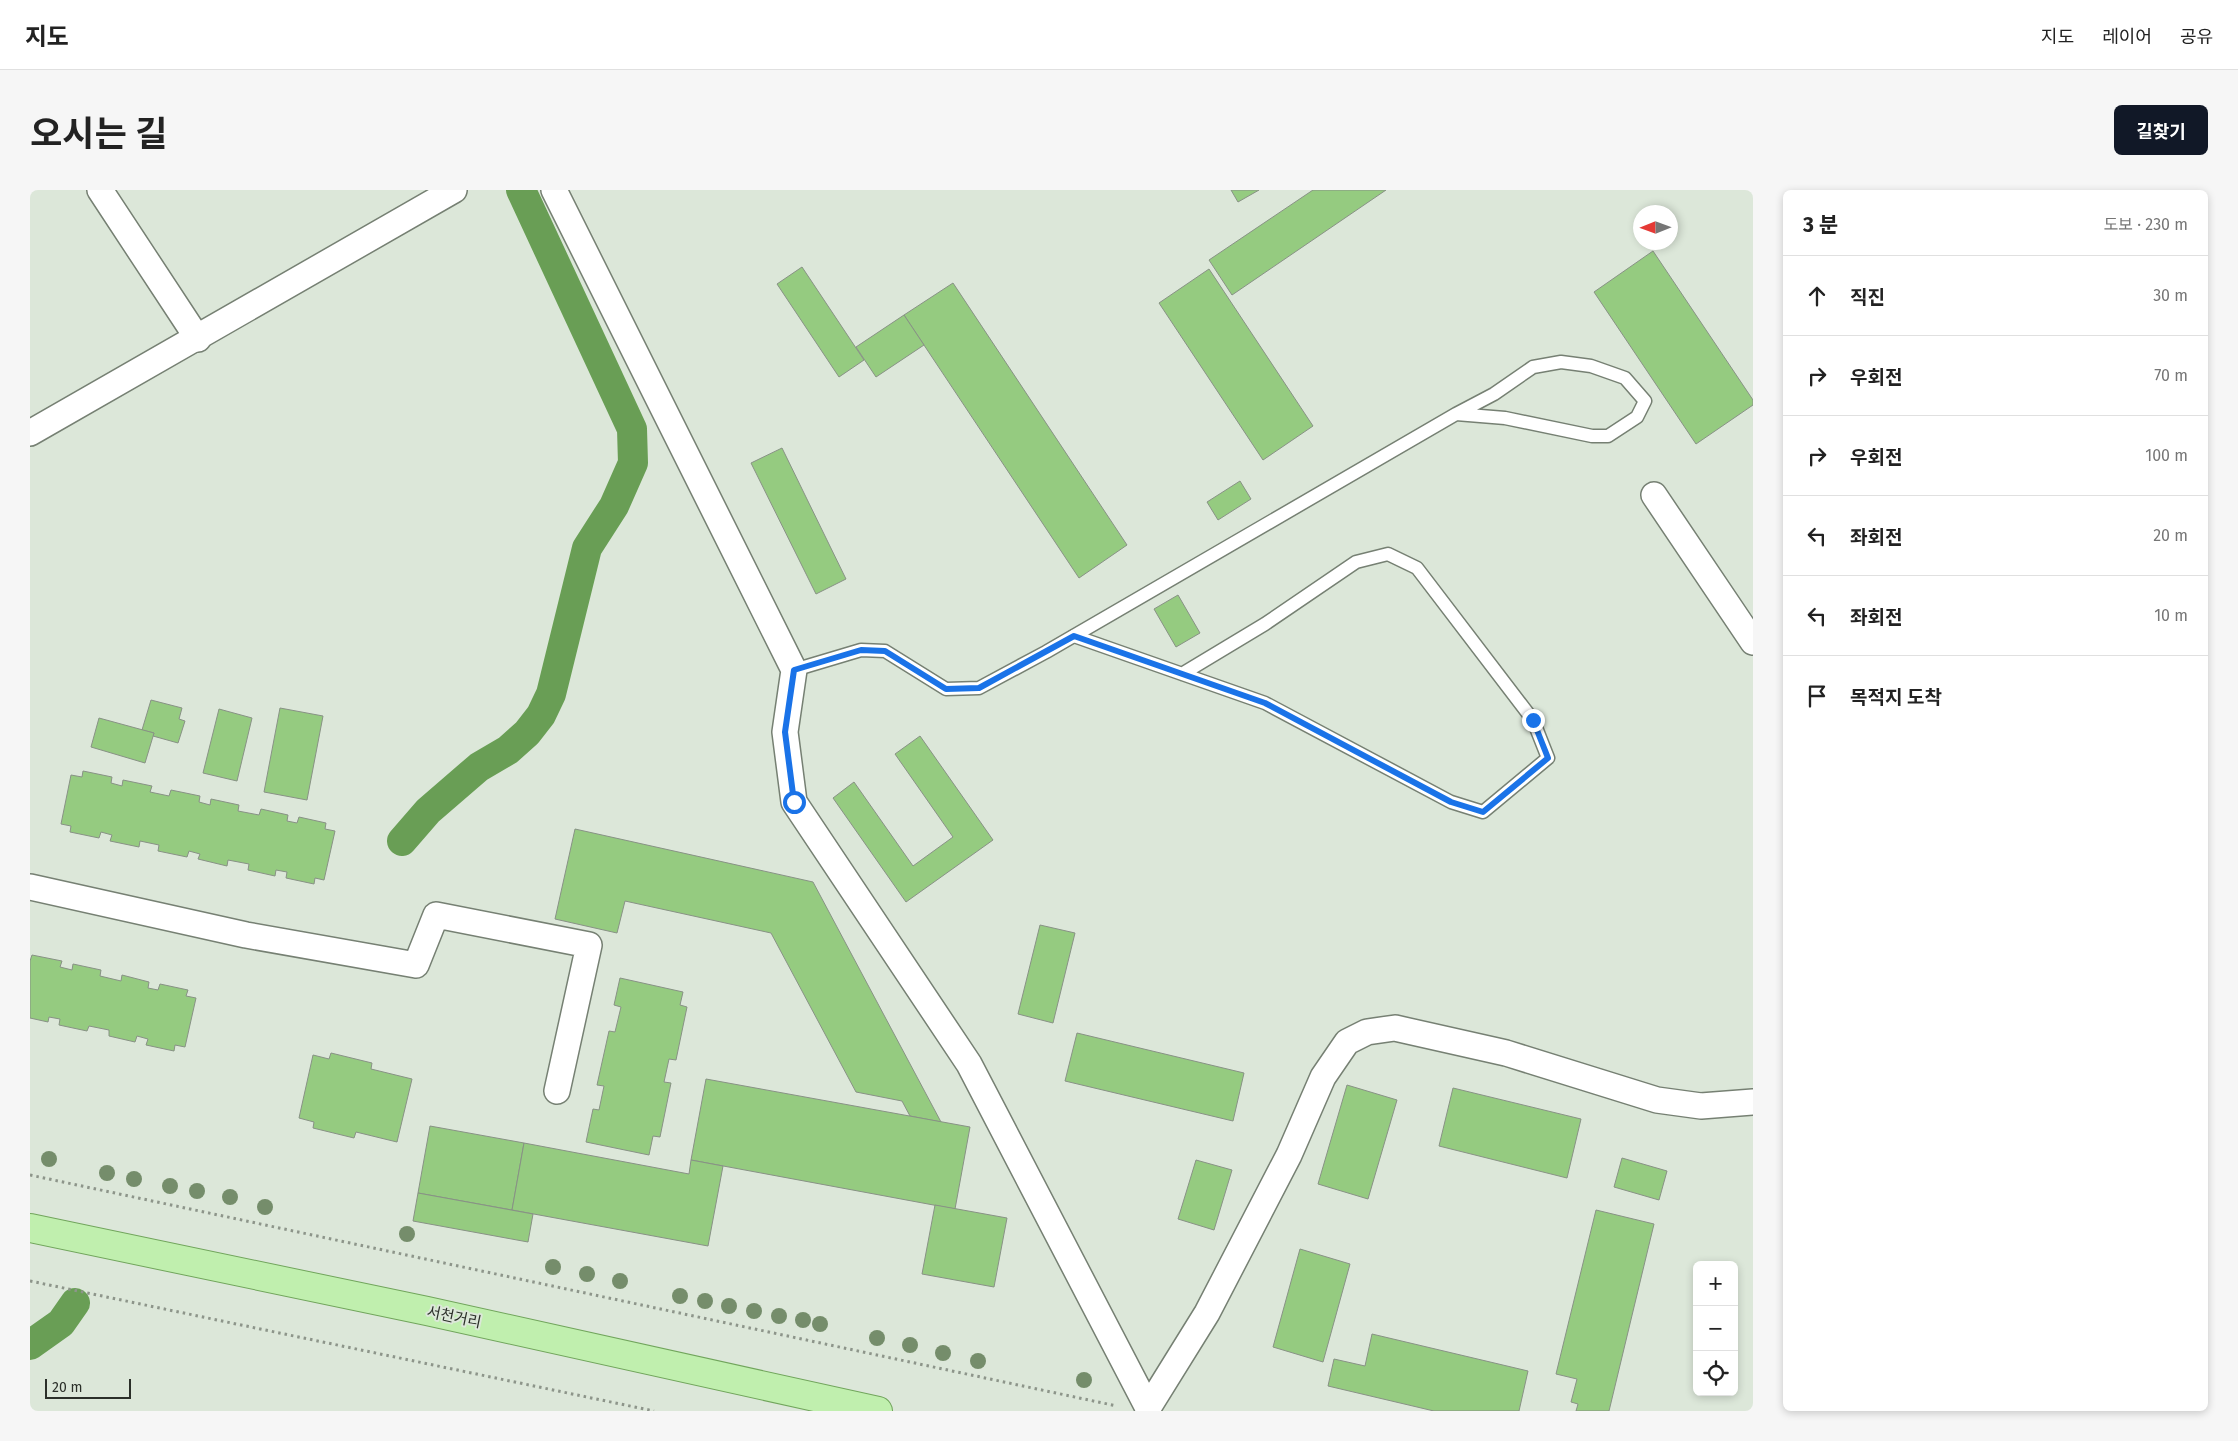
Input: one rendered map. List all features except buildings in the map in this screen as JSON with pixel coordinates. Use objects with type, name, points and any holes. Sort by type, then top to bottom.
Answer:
[{"type":"main road","name":"서천거리","points":[[30,1228],[427,1311],[878,1411]]},
{"type":"street","points":[[100,190],[198,339]]},
{"type":"street","points":[[30,433],[198,339],[454,190]]},
{"type":"street","points":[[554,190],[794,670],[785,732],[794,802],[969,1064],[1148,1409]]},
{"type":"street","points":[[1654,495],[1753,642]]},
{"type":"street","points":[[30,887],[246,935],[416,965],[436,915],[589,945],[557,1091]]},
{"type":"street","points":[[1148,1409],[1207,1313],[1289,1154],[1323,1078],[1347,1042],[1366,1032],[1395,1028],[1506,1053],[1657,1100],[1701,1106],[1753,1102]]},
{"type":"lane","points":[[794,670],[861,650],[885,651],[946,689],[979,688],[1074,636],[1456,414],[1494,394],[1533,367],[1561,362],[1591,366],[1624,378],[1644,401],[1637,417],[1608,436],[1592,436],[1505,418],[1456,414]]},
{"type":"lane","points":[[1074,636],[1182,674],[1265,703],[1451,802],[1483,812],[1548,758],[1533,720],[1417,568],[1388,554],[1356,562],[1265,624],[1182,674]]},
{"type":"path","points":[[30,1175],[1122,1407]]},
{"type":"path","points":[[30,1281],[654,1411]]},
{"type":"waterway","points":[[402,841],[428,811],[479,767],[508,750],[527,733],[541,715],[551,694],[587,548],[614,506],[633,463],[632,429],[521,190]]},
{"type":"waterway","points":[[30,1345],[61,1323],[75,1303]]},
{"type":"route","points":[[794,802],[785,732],[794,670],[861,650],[885,651],[946,689],[979,688],[1074,636],[1265,703],[1451,802],[1483,812],[1548,758],[1533,720]]}]
